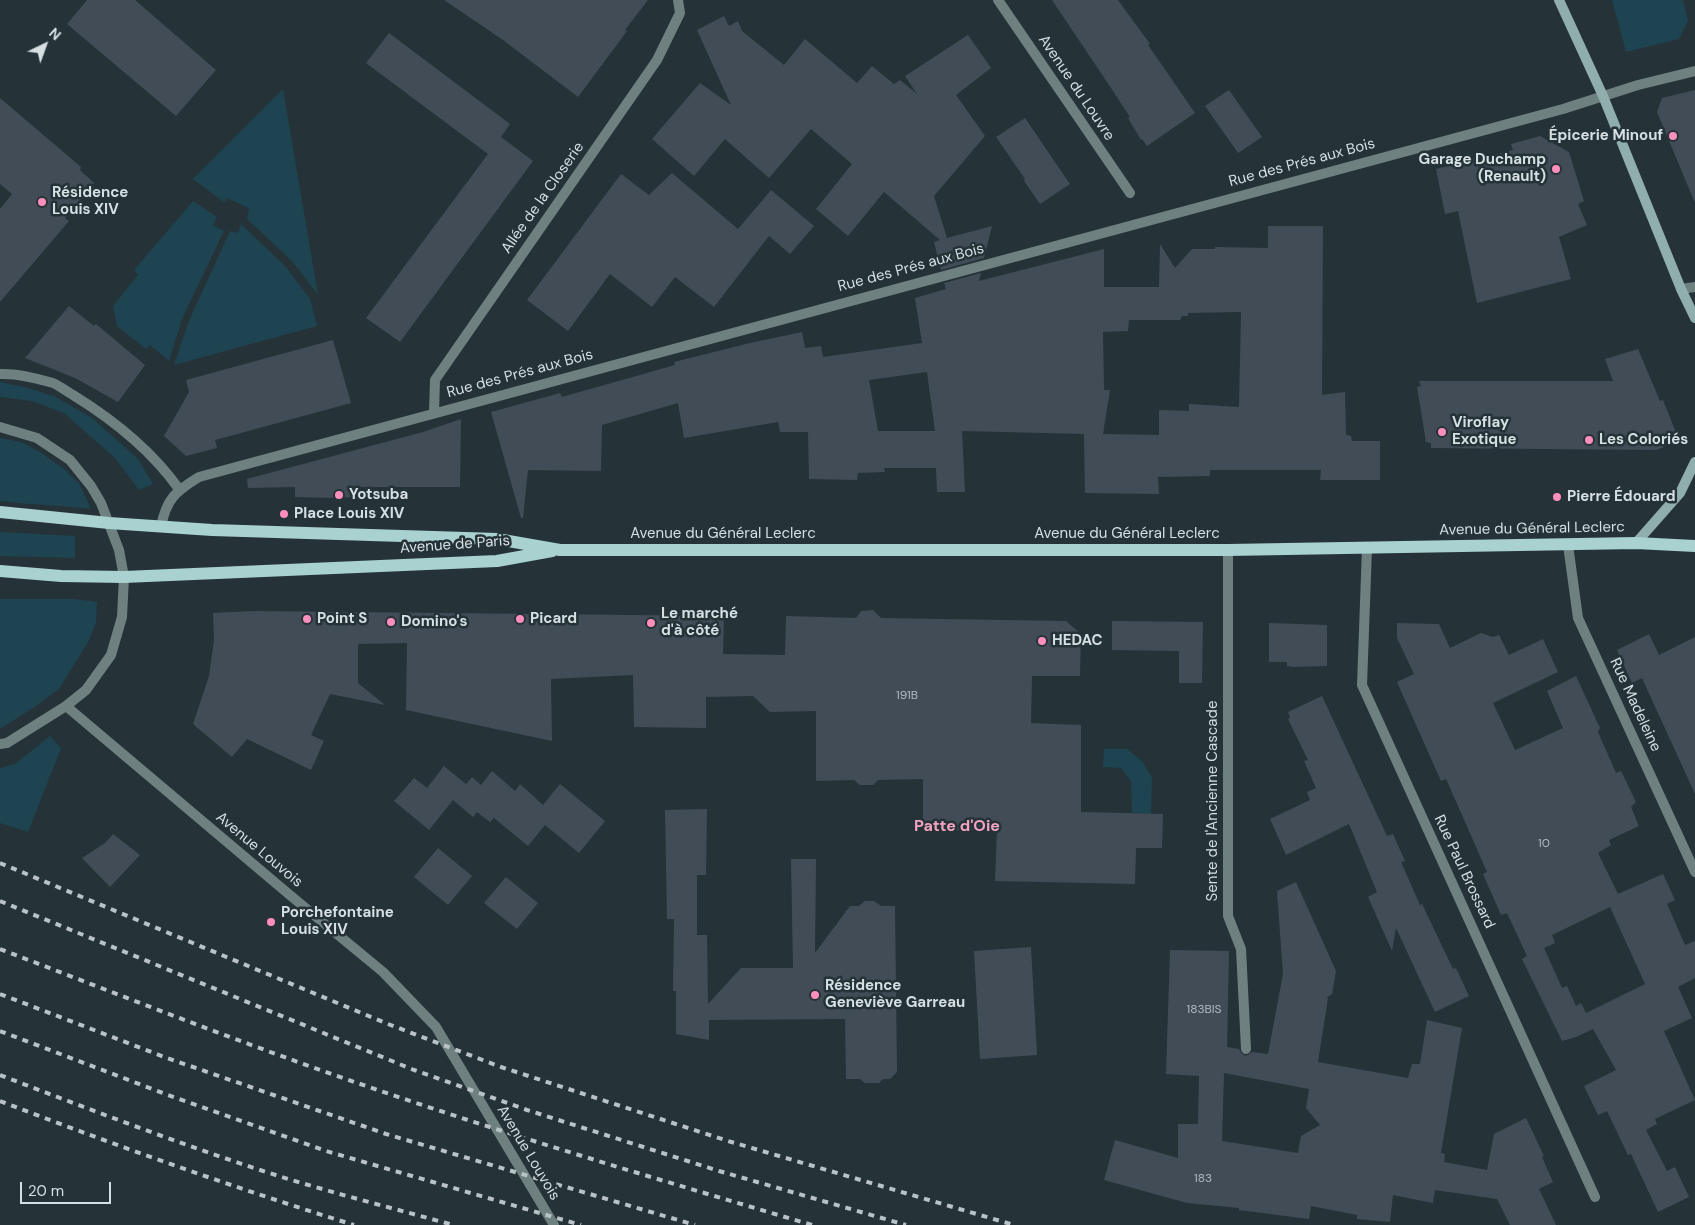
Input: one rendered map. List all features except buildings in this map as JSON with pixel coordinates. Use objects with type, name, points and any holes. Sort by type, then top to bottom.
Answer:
[{"type":"main road","points":[[1559,0],[1603,96],[1681,289],[1695,318]]},
{"type":"main road","points":[[1636,543],[1680,493],[1695,462]]},
{"type":"main road","name":"Avenue de Paris","points":[[0,512],[109,523],[212,530],[497,538],[560,550]]},
{"type":"main road","name":"Avenue du Général Leclerc","points":[[560,550],[1228,550],[1636,543],[1695,546]]},
{"type":"main road","name":"Avenue de Paris","points":[[0,571],[61,576],[124,577],[497,561],[560,550]]},
{"type":"street","name":"Allée de la Closerie","points":[[434,413],[435,380],[657,60],[680,13],[678,0]]},
{"type":"street","name":"Avenue du Louvre","points":[[998,0],[1130,193]]},
{"type":"street","name":"Rue des Prés aux Bois","points":[[161,527],[163,517],[172,497],[179,489],[199,477],[1554,111],[1695,71]]},
{"type":"street","points":[[1681,289],[1695,287]]},
{"type":"street","points":[[0,374],[12,374],[54,384],[90,405],[144,450],[179,489]]},
{"type":"street","points":[[0,427],[37,438],[70,460],[91,486],[101,503],[119,550],[124,577],[122,617],[111,655],[86,690],[66,706],[7,742],[0,744]]},
{"type":"street","name":"Rue Madeleine","points":[[1568,544],[1578,618],[1695,872]]},
{"type":"street","name":"Rue Paul Brossard","points":[[1367,548],[1362,685],[1595,1197]]},
{"type":"street","name":"Sente de l'Ancienne Cascade","points":[[1228,550],[1228,916],[1241,949],[1246,1049]]},
{"type":"street","name":"Avenue Louvois","points":[[66,706],[383,972],[421,1010],[436,1027],[554,1225]]},
{"type":"shaded area","points":[[1612,0],[1683,0],[1688,21],[1679,39],[1626,52]]},
{"type":"shaded area","points":[[283,89],[318,295],[293,262],[247,219],[249,208],[227,198],[225,203],[193,179]]},
{"type":"shaded area","points":[[193,201],[217,217],[213,225],[224,231],[182,319],[169,361],[150,345],[146,349],[117,326],[113,306],[138,275],[134,270]]},
{"type":"shaded area","points":[[241,224],[286,267],[310,299],[317,326],[174,365],[188,323],[230,231],[238,233]]},
{"type":"shaded area","points":[[0,382],[54,396],[92,418],[138,459],[153,484],[139,490],[115,458],[64,413],[32,401],[0,397]]},
{"type":"shaded area","points":[[0,438],[21,442],[40,452],[64,469],[79,483],[91,509],[0,501]]},
{"type":"shaded area","points":[[0,532],[75,536],[75,558],[0,556]]},
{"type":"shaded area","points":[[0,599],[74,599],[97,602],[96,623],[88,642],[59,689],[0,729]]},
{"type":"shaded area","points":[[50,736],[61,748],[28,832],[0,823],[0,768],[15,764]]},
{"type":"shaded area","points":[[1104,749],[1127,749],[1142,761],[1152,778],[1151,814],[1132,813],[1131,781],[1121,768],[1103,767]]},
{"type":"railway","points":[[0,863],[388,1024],[501,1067],[728,1141],[1014,1225]]},
{"type":"railway","points":[[0,901],[414,1070],[527,1110],[719,1171],[906,1225]]},
{"type":"railway","points":[[0,949],[298,1062],[425,1106],[683,1187],[812,1225]]},
{"type":"railway","points":[[0,994],[167,1058],[386,1134],[695,1225]]},
{"type":"railway","points":[[0,1031],[168,1095],[326,1151],[581,1225]]},
{"type":"railway","points":[[0,1075],[162,1136],[260,1170],[453,1225]]},
{"type":"railway","points":[[0,1101],[176,1166],[354,1225]]},
{"type":"place","name":"Épicerie Minouf","points":[[1673,136]]},
{"type":"place","name":"Garage Duchamp (Renault)","points":[[1556,169]]},
{"type":"place","name":"Résidence Louis XIV","points":[[42,202]]},
{"type":"place","name":"Viroflay Exotique","points":[[1442,432]]},
{"type":"place","name":"Les Coloriés","points":[[1589,440]]},
{"type":"place","name":"Yotsuba","points":[[339,495]]},
{"type":"place","name":"Pierre Édouard","points":[[1557,497]]},
{"type":"place","name":"Place Louis XIV","points":[[284,514]]},
{"type":"place","name":"Point S","points":[[307,619]]},
{"type":"place","name":"Picard","points":[[520,619]]},
{"type":"place","name":"Domino's","points":[[391,622]]},
{"type":"place","name":"Le marché d'à côté","points":[[651,623]]},
{"type":"place","name":"HEDAC","points":[[1042,641]]},
{"type":"place","name":"Porchefontaine Louis XIV","points":[[271,922]]},
{"type":"place","name":"Résidence Geneviève Garreau","points":[[815,995]]},
{"type":"district","name":"Patte d'Oie","points":[[957,827]]}]
